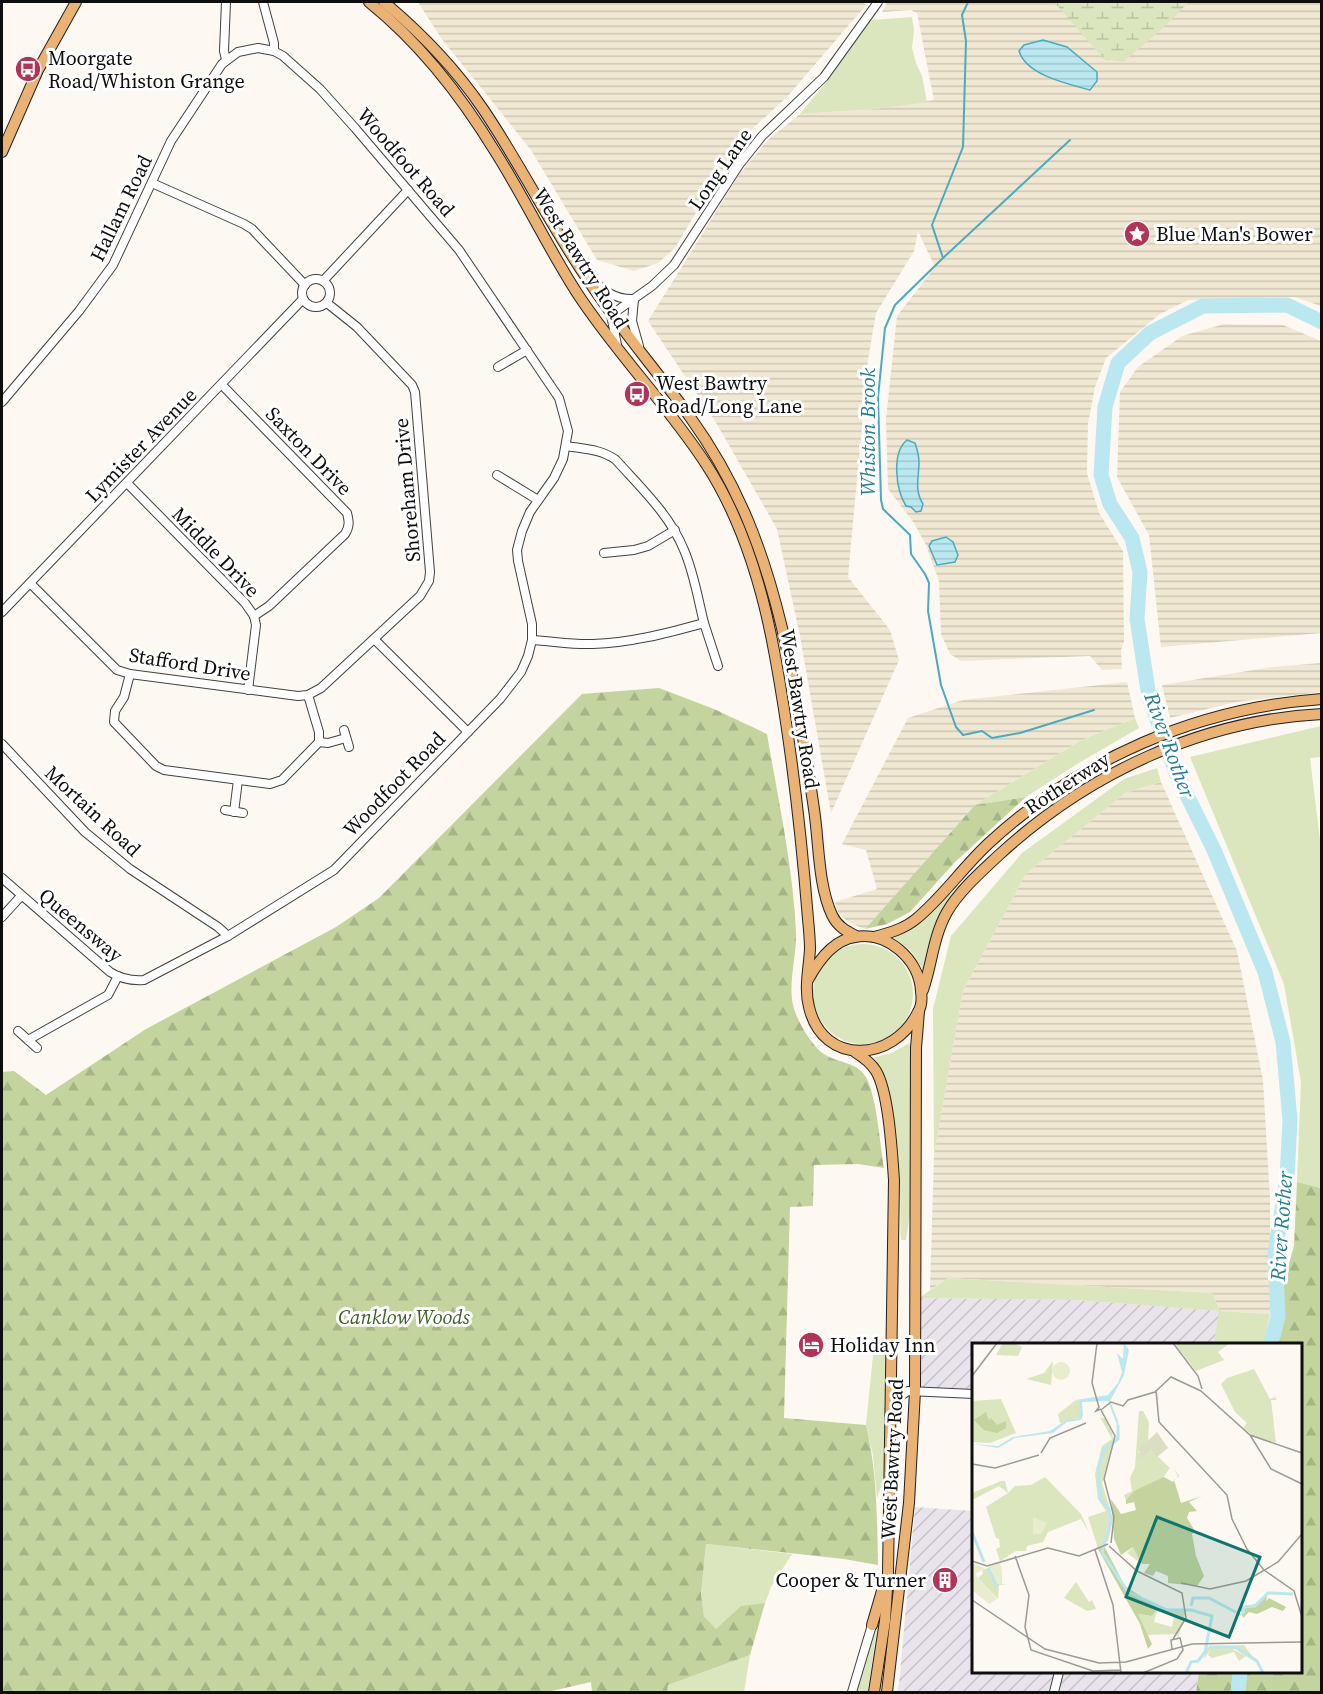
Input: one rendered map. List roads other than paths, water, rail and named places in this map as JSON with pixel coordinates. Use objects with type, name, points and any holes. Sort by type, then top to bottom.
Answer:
[{"type":"main road","points":[[2,152],[38,70],[76,2]]},
{"type":"main road","name":"West Bawtry Road","points":[[369,2],[407,36],[452,87],[496,153],[575,290],[606,337],[684,433],[727,501],[743,537],[761,591],[775,656],[788,736],[803,863],[810,948],[808,980]]},
{"type":"main road","name":"West Bawtry Road","points":[[384,2],[434,48],[482,108],[581,270],[611,315],[691,418],[738,496],[753,529],[766,567],[786,645],[822,873],[831,913],[841,928],[856,936]]},
{"type":"main road","name":"Rotherway","points":[[871,938],[897,930],[915,920],[988,844],[1048,795],[1086,771],[1142,742],[1178,728],[1249,708],[1322,699]]},
{"type":"main road","name":"Rotherway","points":[[921,996],[936,936],[948,910],[960,894],[1022,834],[1062,804],[1108,776],[1182,742],[1240,725],[1296,715],[1322,714]]},
{"type":"main road","points":[[803,863],[811,844],[818,838]]},
{"type":"main road","points":[[856,936],[895,946],[908,958],[918,975],[921,996],[919,1011],[898,1038],[871,1052],[855,1052],[837,1046],[817,1027],[809,1008],[808,980],[820,961],[837,944],[856,936]]},
{"type":"main road","name":"West Bawtry Road","points":[[887,1692],[909,1503],[915,1391],[916,1048],[919,1011]]},
{"type":"main road","name":"West Bawtry Road","points":[[855,1052],[869,1061],[879,1078],[892,1152],[894,1180],[888,1573],[884,1632],[874,1692]]},
{"type":"main road","points":[[872,1625],[888,1573]]},
{"type":"street","points":[[226,2],[224,51],[226,60],[238,52],[258,48],[274,51],[263,2]]},
{"type":"street","name":"Long Lane","points":[[611,315],[652,286],[674,265],[739,165],[762,136],[824,76],[879,2]]},
{"type":"street","name":"Woodfoot Road","points":[[118,976],[134,981],[144,980],[228,936],[334,870],[513,684],[522,672],[532,640],[532,624],[517,550],[530,512],[554,478],[566,446],[568,431],[559,398],[459,250],[320,89],[291,62],[274,51]]},
{"type":"street","name":"Hallam Road","points":[[2,402],[79,311],[113,265],[181,126],[226,60]]},
{"type":"street","points":[[152,183],[244,224],[305,285]]},
{"type":"street","points":[[323,281],[408,190]]},
{"type":"street","points":[[581,270],[607,292],[622,298],[634,299],[633,331],[643,356]]},
{"type":"street","points":[[314,280],[323,281],[330,291],[327,303],[314,308],[310,306],[303,299],[302,292],[305,285],[314,280]]},
{"type":"street","name":"Lymister Avenue","points":[[2,612],[303,299]]},
{"type":"street","name":"Shoreham Drive","points":[[308,695],[321,688],[420,596],[429,581],[415,392],[412,385],[357,327],[327,303]]},
{"type":"street","points":[[611,315],[615,339],[624,358]]},
{"type":"street","points":[[498,367],[527,350]]},
{"type":"street","name":"Saxton Drive","points":[[222,385],[347,513],[349,520],[349,528],[345,534],[269,606],[254,616]]},
{"type":"street","points":[[566,446],[599,450],[616,460],[675,530],[690,567],[718,666]]},
{"type":"street","points":[[497,475],[538,500]]},
{"type":"street","name":"Middle Drive","points":[[127,483],[245,603],[254,616],[256,625],[248,690]]},
{"type":"street","points":[[604,553],[648,546],[675,530]]},
{"type":"street","name":"Stafford Drive","points":[[30,583],[117,670],[130,674],[248,690],[298,696],[308,695]]},
{"type":"street","points":[[532,640],[590,644],[618,642],[650,637],[704,623]]},
{"type":"street","points":[[374,639],[468,732]]},
{"type":"street","points":[[130,674],[124,696],[113,717],[118,728],[156,766],[164,770],[238,780],[276,783],[282,780],[319,742],[319,732],[308,695]]},
{"type":"street","points":[[319,742],[328,743],[345,734],[349,747]]},
{"type":"street","name":"Mortain Road","points":[[2,744],[85,832],[130,869],[228,936]]},
{"type":"street","points":[[234,812],[238,780]]},
{"type":"street","name":"Queensway","points":[[2,878],[118,976],[108,995],[28,1040]]},
{"type":"street","name":"Queensway","points":[[2,917],[21,896]]},
{"type":"street","points":[[18,1030],[37,1048]]},
{"type":"street","points":[[891,1407],[908,1391],[972,1394]]},
{"type":"street","points":[[852,1692],[872,1625]]},
{"type":"street","points":[[1054,1692],[1059,1673]]},
{"type":"water","points":[[1043,40],[1067,47],[1097,72],[1097,81],[1090,90],[1049,77],[1023,59],[1019,51],[1024,45]]},
{"type":"water","points":[[907,440],[915,443],[919,457],[918,489],[923,504],[921,511],[916,512],[906,506],[898,482],[897,462],[902,446]]},
{"type":"water","points":[[946,537],[953,542],[958,555],[955,562],[937,565],[929,546],[932,541]]},
{"type":"waterway","name":"Whiston Brook","points":[[968,2],[962,15],[966,41],[963,147],[932,225],[943,258],[895,305],[885,328],[878,397],[881,500],[883,509],[910,535],[911,554],[929,583],[928,611],[941,685],[956,727],[963,735],[982,731],[992,738],[1020,733],[1094,710]]},
{"type":"waterway","points":[[943,258],[1070,140]]},
{"type":"waterway","name":"River Rother","points":[[1271,1343],[1278,1316],[1275,1253],[1287,1178],[1290,1120],[1283,1042],[1265,972],[1214,850],[1177,775],[1149,697],[1137,619],[1140,572],[1132,538],[1110,504],[1101,475],[1105,407],[1118,363],[1150,333],[1203,306],[1287,305],[1322,322]]},
{"type":"waterway","name":"River Rother","points":[[1238,1692],[1240,1673]]},
{"type":"place","name":"Moorgate Road/Whiston Grange","points":[[28,69]]},
{"type":"place","name":"Blue Man's Bower","points":[[1137,234]]},
{"type":"place","name":"West Bawtry Road/Long Lane","points":[[637,394]]},
{"type":"place","name":"Holiday Inn","points":[[811,1345]]},
{"type":"place","name":"Cooper & Turner","points":[[945,1580]]},
{"type":"park label","name":"Canklow Woods","points":[[404,1317]]}]
